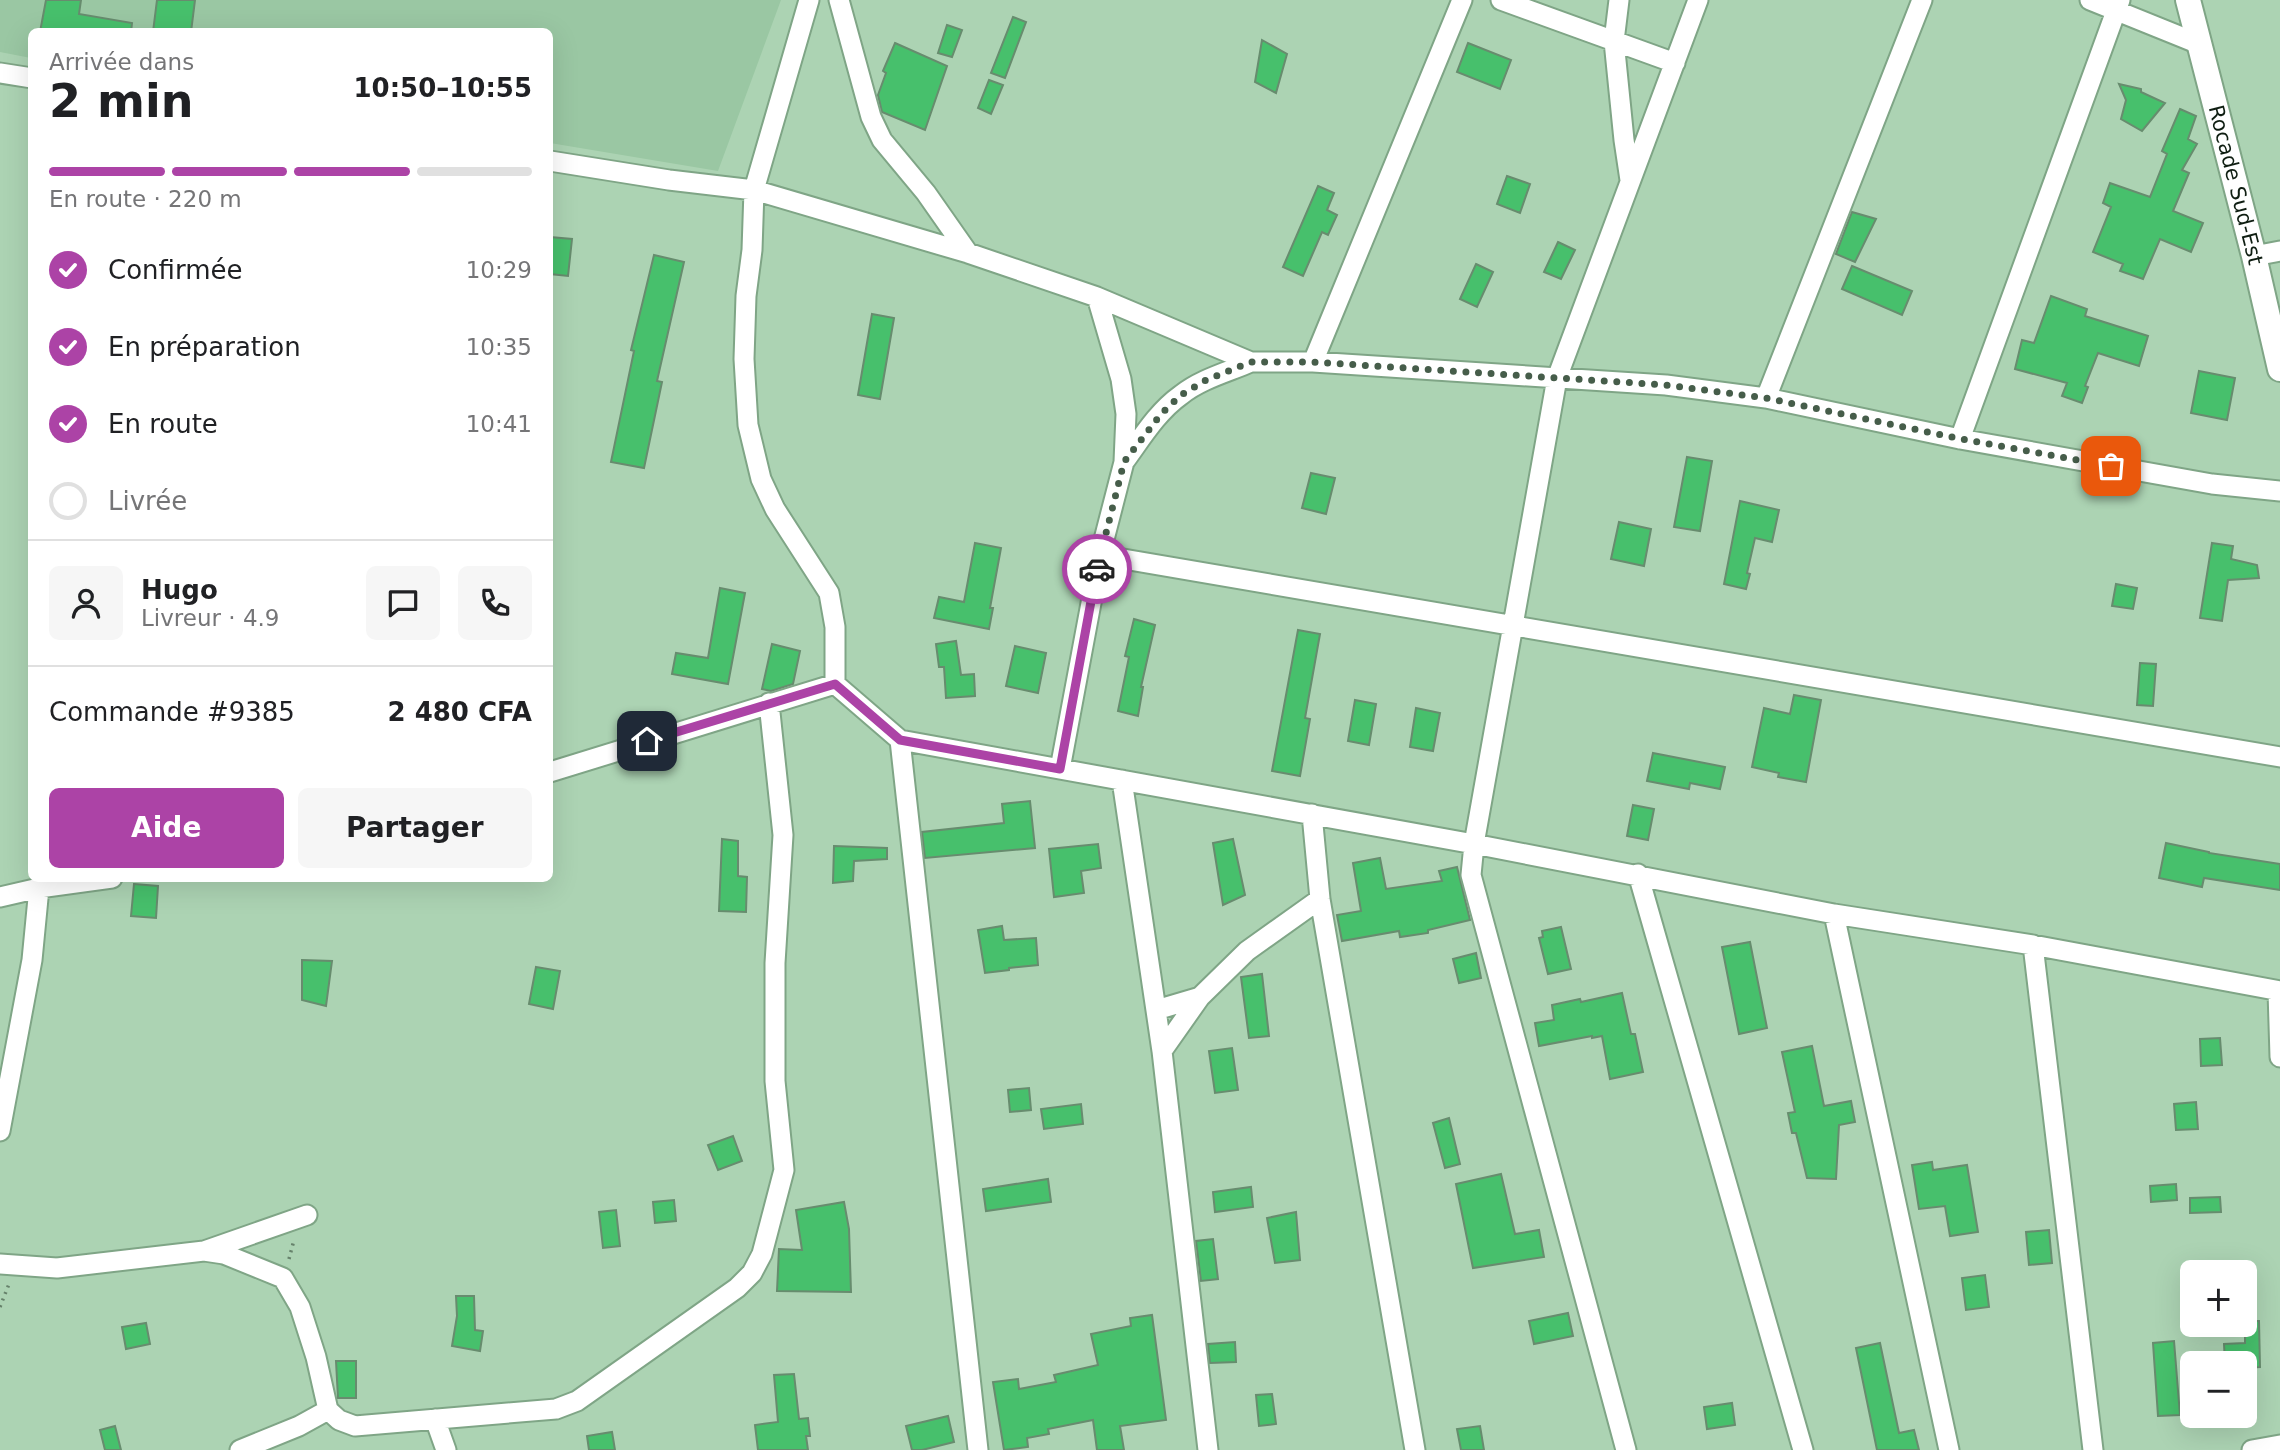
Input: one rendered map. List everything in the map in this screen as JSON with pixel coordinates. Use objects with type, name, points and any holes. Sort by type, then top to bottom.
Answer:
[{"type":"street","points":[[809,0],[754,190],[744,359],[748,425],[761,479],[775,509],[830,593],[835,627],[835,684],[900,740],[1638,874],[1834,914],[2033,945],[2279,991],[2280,1057]]},
{"type":"street","points":[[839,0],[871,117],[882,140],[926,193],[968,253]]},
{"type":"street","points":[[1313,362],[1462,0]]},
{"type":"street","points":[[1501,0],[1675,63]]},
{"type":"street","points":[[1619,0],[1614,41],[1630,181]]},
{"type":"street","points":[[1626,1450],[1471,875],[1474,844],[1557,378],[1698,0]]},
{"type":"street","points":[[1766,398],[1922,0]]},
{"type":"street","points":[[2090,0],[2119,5],[2199,44]]},
{"type":"street","name":"Rocade Sud-Est","points":[[2188,0],[2254,256],[2280,369]]},
{"type":"street","points":[[1961,439],[2119,5]]},
{"type":"street","points":[[0,73],[28,77]]},
{"type":"street","points":[[553,161],[754,190],[968,253],[1097,297],[1251,362]]},
{"type":"street","points":[[2254,256],[2280,251]]},
{"type":"street","points":[[1060,769],[1100,555],[1124,462],[1126,414],[1121,379],[1097,297]]},
{"type":"street","points":[[1124,462],[1161,414],[1181,395],[1206,380],[1251,362],[1313,362],[1666,385],[1766,398],[1961,439],[2212,484],[2280,491]]},
{"type":"street","points":[[1100,555],[2280,757]]},
{"type":"street","points":[[553,771],[835,684]]},
{"type":"street","points":[[204,1251],[224,1254],[283,1278],[300,1307],[316,1357],[328,1410],[339,1420],[355,1426],[556,1409],[577,1401],[737,1288],[752,1273],[762,1254],[784,1170],[775,1080],[775,963],[783,835],[769,703]]},
{"type":"street","points":[[900,740],[978,1450]]},
{"type":"street","points":[[1122,780],[1162,1051],[1209,1450]]},
{"type":"street","points":[[1312,814],[1321,899],[1415,1450]]},
{"type":"street","points":[[1638,874],[1803,1450]]},
{"type":"street","points":[[0,897],[83,882]]},
{"type":"street","points":[[0,1131],[32,960],[39,888]]},
{"type":"street","points":[[1162,1051],[1200,997],[1247,951],[1321,899]]},
{"type":"street","points":[[1834,914],[1949,1450]]},
{"type":"street","points":[[2033,945],[2092,1450]]},
{"type":"street","points":[[1156,1010],[1200,997]]},
{"type":"street","points":[[9,1265],[57,1268],[204,1251],[304,1216]]},
{"type":"street","points":[[240,1450],[299,1426],[328,1410]]},
{"type":"street","points":[[435,1419],[446,1450]]},
{"type":"street","points":[[2252,1450],[2280,1445]]},
{"type":"path","points":[[283,1278],[304,1216]]},
{"type":"path","points":[[0,1307],[9,1265]]},
{"type":"shaded area","points":[[0,0],[781,0],[718,171],[553,144],[553,28],[28,28],[28,57],[0,52]]},
{"type":"building","points":[[46,0],[81,0],[79,14],[132,23],[131,28],[41,28]]},
{"type":"building","points":[[157,0],[195,0],[192,28],[154,28]]},
{"type":"building","points":[[1013,17],[1026,22],[1005,78],[991,73]]},
{"type":"building","points":[[947,25],[962,30],[952,57],[938,53]]},
{"type":"building","points":[[1262,40],[1287,54],[1276,93],[1255,82]]},
{"type":"building","points":[[895,43],[947,66],[925,130],[882,112],[878,95],[886,73],[883,71]]},
{"type":"building","points":[[1468,43],[1511,60],[1500,89],[1457,72]]},
{"type":"building","points":[[989,80],[1003,85],[991,114],[978,108]]},
{"type":"building","points":[[2119,84],[2141,89],[2141,92],[2165,103],[2142,131],[2121,119],[2126,100]]},
{"type":"building","points":[[2180,109],[2196,116],[2188,139],[2197,144],[2182,170],[2189,173],[2173,211],[2203,223],[2191,252],[2160,239],[2143,279],[2120,271],[2123,264],[2093,252],[2111,207],[2103,203],[2110,183],[2150,197],[2167,154],[2162,151]]},
{"type":"building","points":[[1507,176],[1530,184],[1520,213],[1497,204]]},
{"type":"building","points":[[1318,186],[1334,193],[1327,210],[1337,215],[1328,235],[1322,232],[1303,276],[1283,267]]},
{"type":"building","points":[[1852,212],[1876,219],[1855,262],[1836,254]]},
{"type":"building","points":[[553,237],[572,239],[568,276],[553,274]]},
{"type":"building","points":[[1558,242],[1575,250],[1561,279],[1544,272]]},
{"type":"building","points":[[654,255],[684,262],[657,381],[662,382],[644,468],[611,462],[634,351],[631,350]]},
{"type":"building","points":[[1476,264],[1493,272],[1477,307],[1460,299]]},
{"type":"building","points":[[1852,266],[1912,291],[1902,315],[1842,289]]},
{"type":"building","points":[[2051,296],[2087,309],[2085,316],[2148,336],[2139,366],[2098,353],[2085,386],[2088,387],[2082,403],[2062,396],[2067,383],[2015,369],[2022,340],[2034,343]]},
{"type":"building","points":[[872,314],[894,318],[880,399],[858,395]]},
{"type":"building","points":[[2199,371],[2235,378],[2227,420],[2191,413]]},
{"type":"building","points":[[1687,457],[1712,461],[1700,531],[1674,527]]},
{"type":"building","points":[[1311,473],[1335,478],[1326,514],[1302,508]]},
{"type":"building","points":[[1740,501],[1779,510],[1772,542],[1755,538],[1746,589],[1724,584]]},
{"type":"building","points":[[1619,522],[1651,529],[1644,566],[1611,559]]},
{"type":"building","points":[[975,543],[1001,548],[989,629],[934,618],[939,597],[964,602]]},
{"type":"building","points":[[2212,543],[2233,546],[2231,559],[2257,565],[2259,578],[2228,580],[2222,621],[2200,618]]},
{"type":"building","points":[[2116,584],[2137,588],[2133,609],[2112,606]]},
{"type":"building","points":[[720,588],[745,593],[728,684],[672,674],[676,653],[708,658]]},
{"type":"building","points":[[1134,619],[1155,625],[1141,687],[1138,716],[1118,711],[1129,657],[1125,656]]},
{"type":"building","points":[[1298,630],[1320,634],[1305,718],[1310,719],[1300,776],[1272,771]]},
{"type":"building","points":[[956,641],[961,675],[974,674],[975,696],[946,698],[944,667],[939,667],[936,644]]},
{"type":"building","points":[[772,644],[800,651],[793,684],[771,691],[762,689]]},
{"type":"building","points":[[1015,646],[1046,653],[1038,693],[1006,686]]},
{"type":"building","points":[[2140,663],[2156,664],[2153,706],[2137,705]]},
{"type":"building","points":[[1794,695],[1821,700],[1806,782],[1778,777],[1779,773],[1752,767],[1764,708],[1790,714]]},
{"type":"building","points":[[1355,700],[1376,704],[1369,745],[1348,741]]},
{"type":"building","points":[[1416,708],[1440,713],[1433,751],[1410,747]]},
{"type":"building","points":[[1653,753],[1725,767],[1720,789],[1690,783],[1689,789],[1647,781]]},
{"type":"building","points":[[1030,801],[1035,848],[925,858],[922,832],[1004,823],[1002,804]]},
{"type":"building","points":[[1633,805],[1654,809],[1648,840],[1627,836]]},
{"type":"building","points":[[722,839],[738,841],[738,876],[747,877],[746,912],[719,911]]},
{"type":"building","points":[[1233,839],[1245,895],[1223,905],[1213,843]]},
{"type":"building","points":[[2166,843],[2280,864],[2280,890],[2204,878],[2202,887],[2159,878]]},
{"type":"building","points":[[1098,844],[1101,868],[1081,871],[1084,893],[1054,897],[1049,849]]},
{"type":"building","points":[[834,846],[887,848],[887,859],[854,861],[853,881],[833,883]]},
{"type":"building","points":[[1380,858],[1386,889],[1442,881],[1439,871],[1457,867],[1470,920],[1428,930],[1428,933],[1400,937],[1399,931],[1342,941],[1337,915],[1361,911],[1353,863]]},
{"type":"building","points":[[134,884],[158,886],[156,918],[131,916]]},
{"type":"building","points":[[1002,926],[1004,940],[1036,938],[1038,965],[985,973],[978,930]]},
{"type":"building","points":[[1561,927],[1571,969],[1548,974],[1539,938],[1543,937],[1542,931]]},
{"type":"building","points":[[1750,942],[1767,1028],[1739,1034],[1722,947]]},
{"type":"building","points":[[1476,953],[1481,978],[1459,983],[1453,959]]},
{"type":"building","points":[[302,960],[332,961],[326,1006],[302,1000]]},
{"type":"building","points":[[536,967],[560,971],[553,1009],[529,1004]]},
{"type":"building","points":[[1262,974],[1269,1036],[1249,1038],[1241,977]]},
{"type":"building","points":[[1622,993],[1643,1072],[1610,1079],[1602,1036],[1539,1046],[1535,1023],[1554,1020],[1552,1005]]},
{"type":"building","points":[[2220,1038],[2222,1065],[2201,1066],[2200,1039]]},
{"type":"building","points":[[1812,1046],[1824,1106],[1851,1101],[1855,1122],[1839,1125],[1836,1179],[1807,1178],[1788,1113],[1795,1112],[1782,1052]]},
{"type":"building","points":[[1232,1048],[1238,1090],[1215,1093],[1209,1051]]},
{"type":"building","points":[[1029,1088],[1031,1110],[1010,1112],[1008,1090]]},
{"type":"building","points":[[2196,1102],[2198,1129],[2176,1130],[2174,1104]]},
{"type":"building","points":[[1081,1104],[1083,1124],[1044,1129],[1041,1109]]},
{"type":"building","points":[[1449,1118],[1460,1164],[1445,1168],[1433,1123]]},
{"type":"building","points":[[733,1136],[742,1161],[718,1170],[708,1145]]},
{"type":"building","points":[[1932,1162],[1933,1170],[1967,1165],[1978,1232],[1950,1236],[1945,1206],[1919,1209],[1912,1165]]},
{"type":"building","points":[[1501,1174],[1515,1234],[1539,1230],[1544,1257],[1473,1268],[1456,1184]]},
{"type":"building","points":[[1048,1179],[1051,1202],[986,1211],[983,1189]]},
{"type":"building","points":[[2176,1184],[2177,1200],[2151,1202],[2150,1186]]},
{"type":"building","points":[[1251,1187],[1253,1207],[1215,1212],[1213,1192]]},
{"type":"building","points":[[2220,1197],[2221,1212],[2190,1213],[2190,1198]]},
{"type":"building","points":[[674,1200],[676,1221],[655,1223],[653,1202]]},
{"type":"building","points":[[844,1202],[849,1229],[851,1292],[777,1291],[779,1249],[802,1250],[796,1210]]},
{"type":"building","points":[[616,1210],[620,1246],[603,1248],[599,1212]]},
{"type":"building","points":[[1296,1212],[1300,1260],[1275,1263],[1267,1218]]},
{"type":"building","points":[[2049,1230],[2052,1263],[2029,1265],[2026,1232]]},
{"type":"building","points":[[1213,1239],[1218,1279],[1201,1281],[1196,1241]]},
{"type":"building","points":[[1985,1275],[1989,1307],[1966,1310],[1962,1278]]},
{"type":"building","points":[[456,1296],[474,1296],[475,1330],[483,1331],[480,1351],[452,1346],[457,1316]]},
{"type":"building","points":[[1568,1313],[1573,1336],[1534,1344],[1529,1321]]},
{"type":"building","points":[[1152,1315],[1166,1420],[1120,1426],[1124,1450],[1097,1450],[1093,1420],[1048,1429],[1049,1434],[1027,1438],[1028,1447],[1004,1450],[993,1382],[1018,1379],[1019,1389],[1056,1382],[1054,1375],[1098,1365],[1091,1334],[1131,1326],[1130,1318]]},
{"type":"building","points":[[2259,1321],[2260,1367],[2257,1367],[2257,1351],[2224,1351],[2224,1344],[2245,1343],[2245,1337],[2257,1337]]},
{"type":"building","points":[[146,1323],[150,1344],[126,1349],[122,1327]]},
{"type":"building","points":[[2174,1341],[2180,1415],[2158,1416],[2153,1343]]},
{"type":"building","points":[[1235,1342],[1236,1362],[1210,1363],[1208,1344]]},
{"type":"building","points":[[1880,1343],[1899,1433],[1914,1430],[1919,1450],[1877,1450],[1856,1348]]},
{"type":"building","points":[[336,1361],[356,1361],[356,1398],[338,1398]]},
{"type":"building","points":[[794,1374],[799,1419],[808,1418],[808,1450],[758,1450],[755,1425],[778,1422],[774,1375]]},
{"type":"building","points":[[1272,1394],[1276,1424],[1259,1426],[1256,1395]]},
{"type":"building","points":[[1732,1403],[1735,1425],[1707,1429],[1704,1407]]},
{"type":"building","points":[[948,1416],[954,1442],[912,1450],[906,1426]]},
{"type":"building","points":[[115,1426],[121,1450],[105,1450],[100,1430]]},
{"type":"building","points":[[1480,1426],[1484,1450],[1461,1450],[1457,1429]]},
{"type":"building","points":[[612,1432],[615,1450],[589,1450],[587,1436]]},
{"type":"way so far","points":[[1097,569],[1124,462],[1161,414],[1181,395],[1206,380],[1251,362],[1313,362],[1666,385],[1766,398],[1961,439],[2111,466]]},
{"type":"route","points":[[647,741],[835,684],[900,740],[1060,769],[1097,569]]}]
